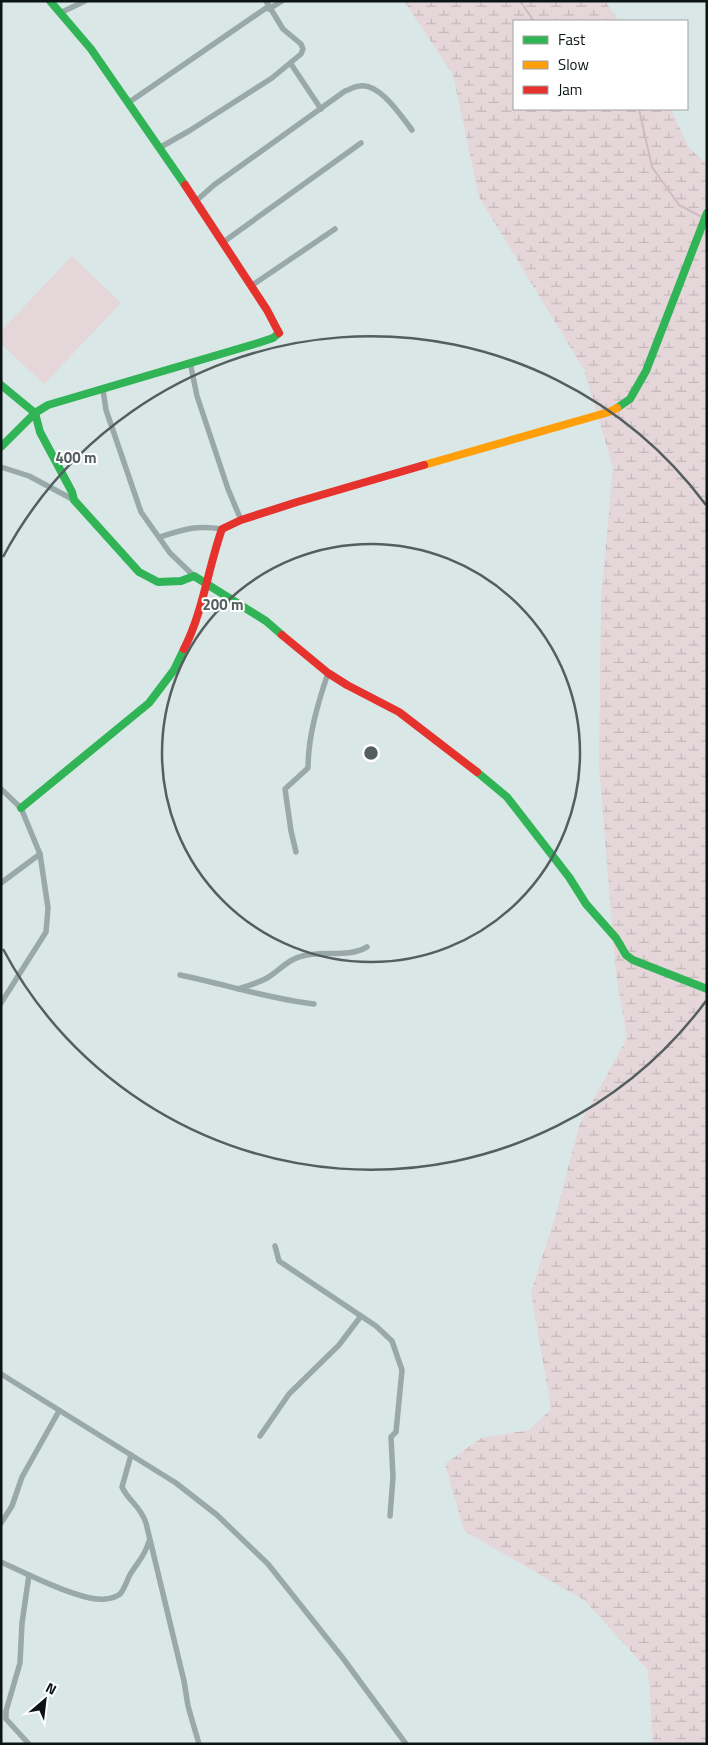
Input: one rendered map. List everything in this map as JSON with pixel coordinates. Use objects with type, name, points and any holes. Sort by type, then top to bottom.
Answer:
[{"type":"street","points":[[1,447],[36,413],[48,406],[190,362],[258,344],[273,338],[279,333],[267,310],[196,201],[92,49],[50,1]]},
{"type":"street","points":[[60,13],[85,1]]},
{"type":"street","points":[[128,103],[268,6],[282,1]]},
{"type":"street","points":[[159,148],[272,78],[301,54],[303,48],[301,44],[283,29],[268,6]]},
{"type":"street","points":[[291,64],[321,109]]},
{"type":"street","points":[[196,201],[214,185],[345,91],[361,85],[373,88],[393,105],[412,130]]},
{"type":"street","points":[[222,242],[362,143]]},
{"type":"street","points":[[160,537],[183,529],[203,526],[222,529],[241,520],[619,408],[630,399],[646,371],[707,213]]},
{"type":"street","points":[[251,286],[335,228]]},
{"type":"street","points":[[190,362],[197,396],[228,489],[241,520]]},
{"type":"street","points":[[1,385],[36,413],[40,432],[72,492],[74,500]]},
{"type":"street","points":[[104,390],[106,410],[141,512],[170,553],[194,576],[266,621],[328,673],[399,712],[462,759],[507,797],[569,877],[586,904],[616,938],[626,955],[633,960],[707,989]]},
{"type":"street","points":[[1,467],[29,476],[74,500],[139,572],[158,582],[181,581],[194,576]]},
{"type":"street","points":[[21,808],[149,703],[174,670],[192,634],[214,548],[222,529]]},
{"type":"street","points":[[296,852],[284,789],[308,768],[313,726],[328,673]]},
{"type":"street","points":[[1,789],[21,808],[40,854],[48,908],[46,932],[1,1003]]},
{"type":"street","points":[[1,883],[40,854]]},
{"type":"street","points":[[238,989],[267,978],[285,963],[300,956],[346,953],[362,950],[367,947]]},
{"type":"street","points":[[180,975],[295,1002],[314,1004]]},
{"type":"street","points":[[275,1246],[279,1261],[376,1326],[392,1341],[402,1370],[396,1432],[391,1437],[393,1477],[390,1516]]},
{"type":"street","points":[[260,1436],[289,1394],[339,1346],[361,1316]]},
{"type":"street","points":[[1,1374],[58,1411],[176,1482],[217,1515],[268,1564],[342,1657],[406,1744]]},
{"type":"street","points":[[1,1523],[12,1506],[22,1477],[58,1411]]},
{"type":"street","points":[[131,1456],[122,1487],[128,1498],[140,1508],[143,1514],[184,1681],[188,1706],[199,1744]]},
{"type":"street","points":[[1,1562],[29,1575],[90,1598],[101,1600],[120,1593],[131,1572],[147,1550],[150,1540]]},
{"type":"street","points":[[29,1575],[22,1623],[20,1663],[6,1711],[6,1719],[29,1744]]},
{"type":"green space","points":[[404,1],[605,1],[618,20],[513,20],[513,110],[671,110],[689,148],[707,164],[707,1744],[653,1744],[648,1670],[584,1600],[464,1531],[445,1464],[481,1438],[529,1430],[551,1409],[531,1292],[556,1214],[579,1126],[627,1038],[616,974],[599,766],[601,600],[613,467],[584,370],[479,197],[453,75]]},
{"type":"green space","points":[[72,256],[121,303],[44,384],[1,344],[1,331]]},
{"type":"waterway","points":[[520,1],[533,20]]},
{"type":"waterway","points":[[639,110],[652,167],[679,205],[702,217]]},
{"type":"traffic: fast","points":[[50,1],[91,49],[185,185]]},
{"type":"traffic: fast","points":[[617,408],[630,399],[646,371],[707,213]]},
{"type":"traffic: fast","points":[[1,447],[35,413],[48,405],[258,343],[273,338],[279,333]]},
{"type":"traffic: fast","points":[[1,385],[35,413],[40,432],[72,492],[74,500],[139,572],[158,582],[181,581],[194,576],[266,621],[282,635]]},
{"type":"traffic: fast","points":[[21,808],[149,703],[174,670],[184,649]]},
{"type":"traffic: fast","points":[[477,772],[507,797],[569,877],[586,904],[616,938],[626,955],[633,960],[707,989]]},
{"type":"traffic: slow","points":[[424,465],[609,412],[617,408]]},
{"type":"traffic: jam","points":[[185,185],[267,310],[279,333]]},
{"type":"traffic: jam","points":[[184,649],[201,605],[222,529],[241,520],[297,502],[424,465]]},
{"type":"traffic: jam","points":[[282,635],[328,673],[399,712],[477,772]]}]
